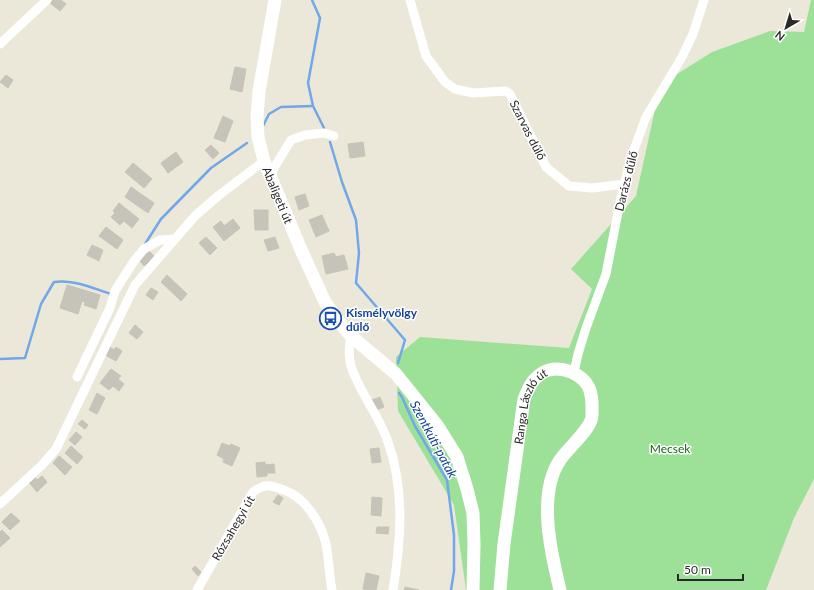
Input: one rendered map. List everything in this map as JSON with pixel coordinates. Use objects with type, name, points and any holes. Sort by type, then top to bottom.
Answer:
[{"type":"main road","name":"Abaligeti út","points":[[275,0],[258,97],[257,127],[264,162],[325,302],[351,336],[396,374],[432,419],[457,457],[473,513],[473,590]]},
{"type":"main road","name":"Ranga László út","points":[[500,590],[504,544],[524,399],[528,388],[535,378],[548,370],[574,372],[588,387],[592,396],[592,419],[583,433],[560,460],[550,484],[548,505],[550,541],[560,590]]},
{"type":"street","points":[[0,44],[47,0]]},
{"type":"street","name":"Szarvas dűlő","points":[[410,0],[426,56],[445,82],[455,89],[473,93],[506,91],[510,94],[546,167],[569,186],[592,188],[624,184]]},
{"type":"street","name":"Darázs dűlő","points":[[574,372],[586,328],[606,274],[624,184],[631,158],[646,117],[682,57],[693,34],[704,0]]},
{"type":"street","points":[[271,178],[274,168],[291,140],[305,135],[324,133],[334,136]]},
{"type":"street","points":[[0,504],[42,465],[56,449],[135,285],[195,216],[218,196],[264,162]]},
{"type":"street","points":[[77,377],[110,308],[115,292],[134,262],[144,249],[160,240],[175,239]]},
{"type":"street","points":[[351,336],[349,350],[351,365],[388,442],[400,498],[398,563],[393,590]]},
{"type":"street","name":"Rózsahegyi út","points":[[197,590],[253,492],[263,486],[272,486],[287,491],[303,503],[317,521],[326,544],[332,590]]},
{"type":"green space","name":"Mecsek","points":[[811,0],[814,0],[814,479],[794,518],[766,590],[466,590],[454,505],[398,411],[396,357],[420,337],[569,348],[592,289],[571,269],[636,196],[658,96],[663,83],[712,52],[770,31],[804,32]]},
{"type":"building","points":[[53,0],[61,0],[66,4],[60,11],[50,3]]},
{"type":"building","points":[[235,67],[246,69],[242,92],[230,89]]},
{"type":"building","points":[[6,75],[13,80],[8,88],[0,82]]},
{"type":"building","points":[[223,116],[233,121],[225,142],[214,138]]},
{"type":"building","points":[[363,142],[365,156],[350,158],[348,144]]},
{"type":"building","points":[[211,145],[219,153],[213,159],[205,150]]},
{"type":"building","points":[[176,152],[183,162],[168,173],[161,163]]},
{"type":"building","points":[[133,163],[152,179],[144,188],[125,172]]},
{"type":"building","points":[[131,187],[154,203],[148,213],[125,197]]},
{"type":"building","points":[[305,194],[309,206],[299,210],[295,197]]},
{"type":"building","points":[[119,203],[139,219],[132,228],[124,221],[120,225],[111,217],[115,213],[113,211]]},
{"type":"building","points":[[254,210],[268,210],[268,230],[255,230]]},
{"type":"building","points":[[322,215],[329,231],[316,237],[309,220]]},
{"type":"building","points":[[233,219],[240,228],[224,241],[213,227],[221,221],[224,226]]},
{"type":"building","points":[[106,227],[123,240],[117,249],[99,236]]},
{"type":"building","points":[[206,237],[217,248],[210,255],[199,243]]},
{"type":"building","points":[[275,237],[279,248],[268,251],[264,240]]},
{"type":"building","points":[[92,245],[103,250],[99,261],[87,255]]},
{"type":"building","points":[[149,251],[155,257],[144,266],[139,260]]},
{"type":"building","points":[[334,253],[336,257],[344,255],[348,269],[326,274],[322,256]]},
{"type":"building","points":[[167,275],[187,294],[181,301],[161,282]]},
{"type":"building","points":[[67,285],[100,295],[96,309],[84,305],[85,302],[82,301],[78,314],[60,308]]},
{"type":"building","points":[[151,288],[158,292],[153,300],[146,295]]},
{"type":"building","points":[[135,325],[143,332],[137,339],[129,333]]},
{"type":"building","points":[[110,347],[114,350],[116,347],[122,351],[116,361],[105,355]]},
{"type":"building","points":[[111,369],[121,376],[118,379],[124,384],[119,391],[113,386],[109,390],[100,383]]},
{"type":"building","points":[[97,393],[105,398],[97,414],[89,410]]},
{"type":"building","points":[[380,397],[384,407],[376,410],[372,400]]},
{"type":"building","points":[[82,420],[88,425],[85,429],[78,424]]},
{"type":"building","points":[[76,432],[82,437],[75,445],[69,440]]},
{"type":"building","points":[[222,443],[230,446],[231,444],[240,448],[232,466],[223,462],[224,459],[217,455]]},
{"type":"building","points":[[71,446],[83,457],[77,464],[65,453]]},
{"type":"building","points":[[379,448],[381,462],[372,463],[370,449]]},
{"type":"building","points":[[59,456],[72,467],[65,475],[53,463]]},
{"type":"building","points":[[265,462],[265,465],[274,464],[275,473],[267,473],[267,476],[257,477],[256,463]]},
{"type":"building","points":[[34,476],[37,480],[42,476],[47,482],[37,492],[28,481]]},
{"type":"building","points":[[278,495],[283,498],[279,505],[273,502]]},
{"type":"building","points":[[372,497],[382,498],[381,516],[371,515]]},
{"type":"building","points":[[11,513],[20,521],[10,530],[2,522]]},
{"type":"building","points":[[377,527],[389,527],[388,534],[376,533]]},
{"type":"building","points":[[2,530],[10,538],[0,547],[0,532]]},
{"type":"building","points":[[195,566],[201,572],[198,576],[192,569]]},
{"type":"building","points":[[366,573],[379,576],[376,590],[363,589]]},
{"type":"building","points":[[405,587],[419,590],[404,590]]},
{"type":"waterway","name":"Szentkúti-patak","points":[[312,0],[320,18],[308,83],[313,106],[324,128]]},
{"type":"waterway","points":[[263,126],[269,114],[281,107],[313,106]]},
{"type":"waterway","name":"Szentkúti-patak","points":[[330,142],[342,182],[356,220],[359,253],[356,283],[405,340],[398,363]]},
{"type":"waterway","points":[[145,244],[161,219],[211,168],[247,143]]},
{"type":"waterway","points":[[0,359],[25,358],[41,304],[54,282],[61,281],[75,283],[111,293]]},
{"type":"waterway","name":"Szentkúti-patak","points":[[399,393],[415,426],[447,480],[454,535],[454,571],[451,590]]},
{"type":"place","name":"Kismélyvölgy dűlő","points":[[330,319]]}]
